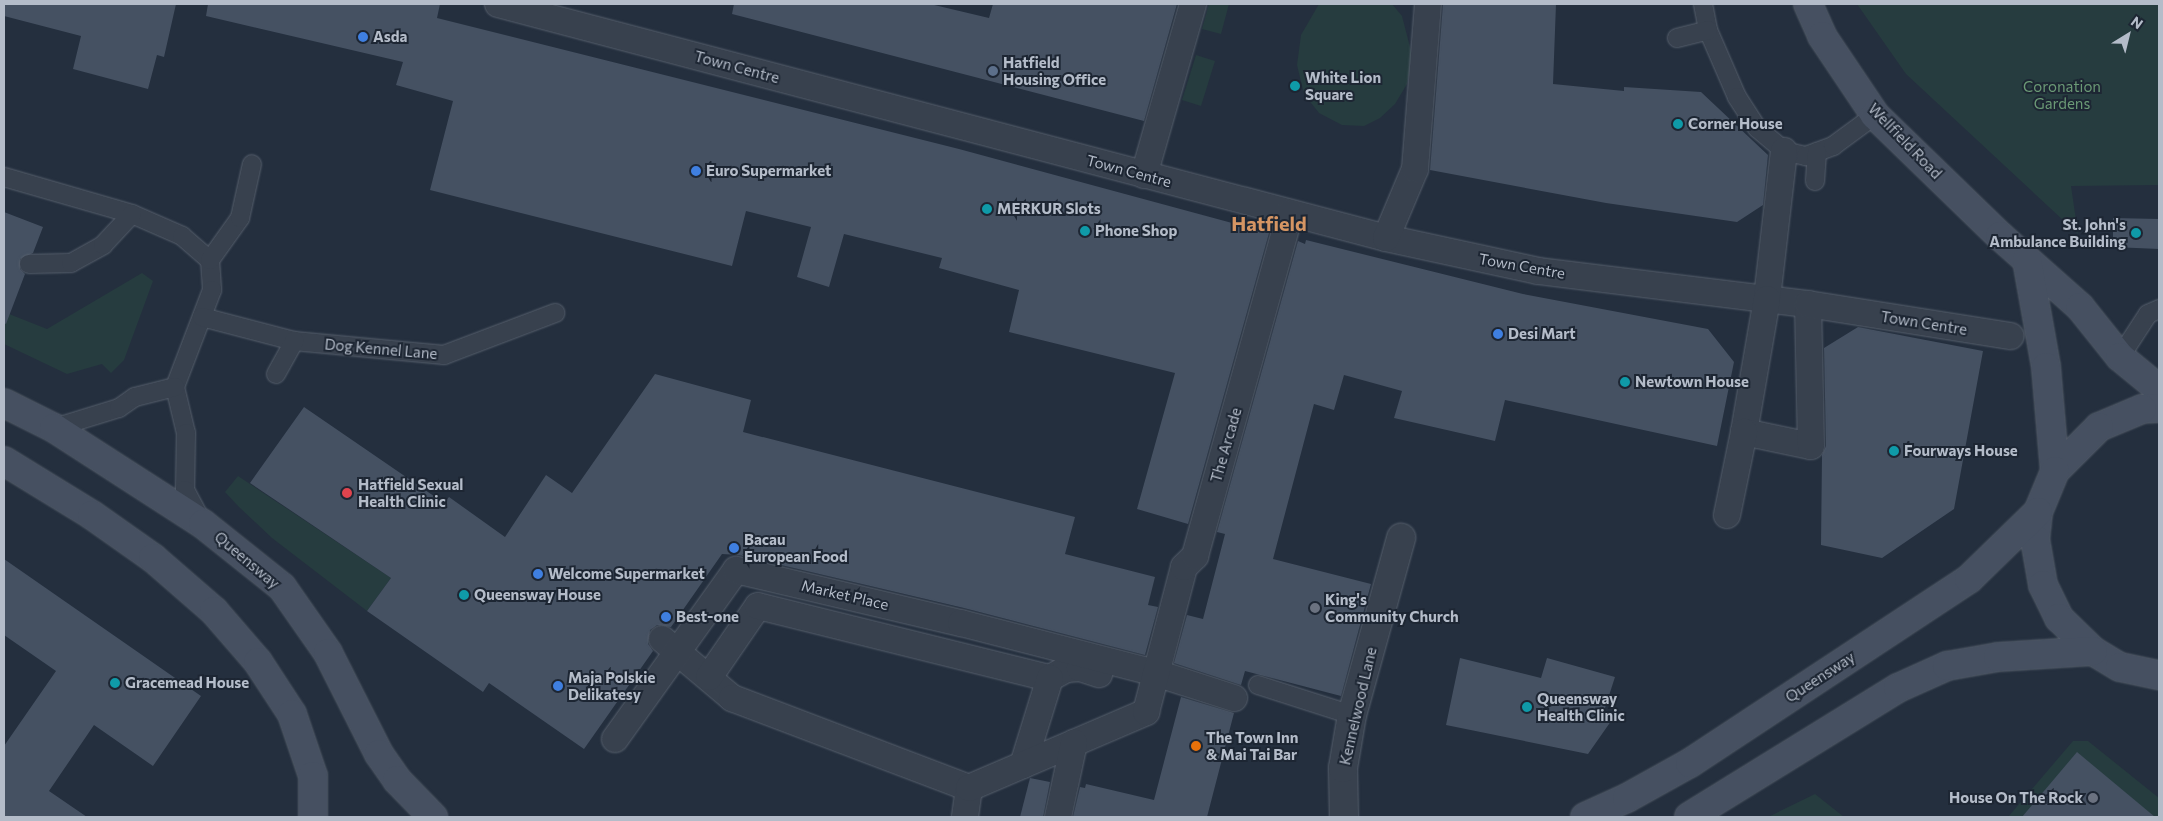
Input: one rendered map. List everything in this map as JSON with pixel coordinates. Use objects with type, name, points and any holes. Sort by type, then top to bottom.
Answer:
[{"type":"main road","name":"Wellfield Road","points":[[1808,4],[1822,36],[1875,115],[2026,260],[2080,307],[2120,357],[2159,389]]},
{"type":"main road","points":[[2026,260],[2046,367],[2055,471]]},
{"type":"main road","name":"Queensway","points":[[4,403],[54,428],[203,524],[282,587],[328,652],[379,754],[397,780],[433,817]]},
{"type":"main road","points":[[2159,408],[2142,410],[2099,427],[2055,471],[2038,512],[2035,539],[2043,585],[2059,618],[2093,651],[2120,667],[2159,675]]},
{"type":"main road","points":[[4,461],[92,515],[153,558],[221,618],[258,662],[292,714],[313,776],[313,817]]},
{"type":"main road","name":"Queensway","points":[[1585,817],[1690,763],[1968,579],[2038,512]]},
{"type":"main road","points":[[1689,817],[1898,688],[1947,666],[1998,657],[2093,651]]},
{"type":"street","name":"Town Centre","points":[[498,4],[1386,238],[1538,271],[1808,304],[2010,336]]},
{"type":"street","points":[[1144,174],[1193,4]]},
{"type":"street","points":[[1386,238],[1415,169],[1428,4]]},
{"type":"street","points":[[1727,515],[1744,432],[1767,299],[1784,152]]},
{"type":"street","name":"The Arcade","points":[[1074,743],[1146,712],[1184,567],[1195,556],[1290,213]]},
{"type":"street","points":[[1744,432],[1811,446],[1808,304]]},
{"type":"street","name":"Kennelwood Lane","points":[[1344,817],[1342,768],[1352,716],[1401,538]]},
{"type":"street","name":"Market Place","points":[[615,739],[670,644],[736,570],[862,598],[961,623],[1155,676]]},
{"type":"street","points":[[862,598],[858,614],[902,633],[1050,678]]},
{"type":"street","points":[[709,677],[758,606],[902,633],[957,640],[961,623]]},
{"type":"street","points":[[670,644],[732,698],[969,788],[1074,743]]},
{"type":"street","points":[[1023,765],[1050,678],[1066,669],[1080,668],[1121,678],[1155,676],[1234,698]]},
{"type":"street","points":[[1058,817],[1074,743]]},
{"type":"street","points":[[966,817],[969,788]]},
{"type":"lane","points":[[1703,4],[1708,30],[1737,97],[1756,128],[1784,152],[1806,156],[1833,146],[1875,115]]},
{"type":"lane","points":[[1677,38],[1708,30]]},
{"type":"lane","points":[[1815,181],[1817,152]]},
{"type":"lane","points":[[203,524],[185,490],[186,433],[175,387],[212,290],[210,260],[240,218],[252,164]]},
{"type":"lane","points":[[4,177],[132,214],[182,236],[210,260]]},
{"type":"lane","points":[[29,264],[71,263],[103,245],[132,214]]},
{"type":"lane","points":[[2120,357],[2148,314],[2159,309]]},
{"type":"lane","name":"Dog Kennel Lane","points":[[202,317],[294,341],[444,355],[482,343],[555,313]]},
{"type":"lane","points":[[276,374],[294,341]]},
{"type":"lane","points":[[54,428],[119,408],[135,397],[175,387]]},
{"type":"lane","points":[[1258,685],[1352,716]]},
{"type":"green space","points":[[1209,4],[1229,4],[1221,34],[1202,29]]},
{"type":"green space","points":[[1319,4],[1392,4],[1402,16],[1413,59],[1407,84],[1395,104],[1380,118],[1364,126],[1342,125],[1319,113],[1304,94],[1297,65],[1301,35]]},
{"type":"green space","name":"Coronation Gardens","points":[[1857,4],[2159,4],[2159,185],[2071,186],[2078,234],[1906,74]]},
{"type":"green space","points":[[1196,55],[1215,61],[1201,106],[1182,100]]},
{"type":"green space","points":[[142,273],[153,281],[124,360],[111,373],[102,364],[67,374],[4,344],[4,312],[47,329]]},
{"type":"green space","points":[[238,476],[391,578],[367,611],[272,538],[239,507],[225,492]]},
{"type":"green space","points":[[2073,741],[2088,741],[2159,798],[2159,817],[2008,817]]},
{"type":"green space","points":[[1815,794],[1844,817],[1768,817]]},
{"type":"building","points":[[4,4],[176,4],[164,57],[157,55],[148,89],[73,69],[81,36],[4,16]]},
{"type":"building","points":[[208,4],[440,4],[437,18],[959,149],[1269,233],[1188,524],[1137,509],[1175,373],[1009,332],[1019,290],[939,268],[942,258],[844,234],[829,287],[797,277],[811,227],[746,211],[732,266],[430,190],[453,101],[396,85],[403,62],[206,16]]},
{"type":"building","points":[[734,4],[930,4],[989,18],[993,4],[1177,4],[1144,121],[732,14]]},
{"type":"building","points":[[1443,4],[1556,4],[1553,84],[1624,91],[1624,87],[1701,92],[1768,155],[1763,205],[1737,222],[1606,203],[1430,170]]},
{"type":"building","points":[[4,212],[43,227],[33,253],[20,259],[20,269],[25,274],[6,324],[4,323]]},
{"type":"building","name":"St. John's Ambulance Building","points":[[2113,218],[2159,219],[2159,249],[2113,247]]},
{"type":"building","points":[[1306,240],[1523,294],[1708,329],[1734,362],[1717,446],[1505,400],[1495,441],[1394,418],[1402,391],[1344,375],[1334,410],[1314,404],[1273,559],[1371,584],[1341,696],[1245,671],[1241,685],[1174,663],[1187,615],[1203,619],[1225,534],[1217,532],[1298,241],[1305,244]]},
{"type":"building","name":"Fourways House","points":[[1858,327],[1983,351],[1954,509],[1882,558],[1821,545],[1822,455],[1826,446],[1824,348]]},
{"type":"building","points":[[655,374],[751,400],[743,432],[1075,517],[1065,554],[1155,577],[1148,605],[1158,607],[1145,655],[964,608],[739,555],[722,554],[671,627],[657,625],[650,630],[648,644],[653,651],[584,749],[489,683],[483,692],[367,611],[391,578],[250,483],[304,407],[444,503],[449,497],[505,537],[546,475],[572,493]]},
{"type":"building","name":"Gracemead House","points":[[4,559],[201,696],[153,766],[94,725],[49,791],[87,817],[4,817],[4,746],[56,671],[4,635]]},
{"type":"building","name":"Queensway Health Clinic","points":[[1460,658],[1541,678],[1547,658],[1615,677],[1604,711],[1616,714],[1588,754],[1446,725]]},
{"type":"building","name":"The Town Inn & Mai Tai Bar","points":[[1181,697],[1234,713],[1207,817],[1073,817],[1080,787],[1085,788],[1086,784],[1154,800]]},
{"type":"building","points":[[2077,752],[2155,817],[2022,817]]},
{"type":"building","points":[[1030,778],[1050,782],[1043,817],[1020,817]]},
{"type":"place","name":"Asda","points":[[363,37]]},
{"type":"place","name":"Hatfield Housing Office","points":[[993,71]]},
{"type":"place","name":"White Lion Square","points":[[1295,86]]},
{"type":"place","name":"Corner House","points":[[1678,124]]},
{"type":"place","name":"Euro Supermarket","points":[[696,171]]},
{"type":"place","name":"MERKUR Slots","points":[[987,209]]},
{"type":"place","name":"Phone Shop","points":[[1085,231]]},
{"type":"place","name":"St. John's Ambulance Building","points":[[2136,233]]},
{"type":"place","name":"Desi Mart","points":[[1498,334]]},
{"type":"place","name":"Newtown House","points":[[1625,382]]},
{"type":"place","name":"Fourways House","points":[[1894,451]]},
{"type":"place","name":"Hatfield Sexual Health Clinic","points":[[347,493]]},
{"type":"place","name":"Bacau European Food","points":[[734,548]]},
{"type":"place","name":"Welcome Supermarket","points":[[538,574]]},
{"type":"place","name":"Queensway House","points":[[464,595]]},
{"type":"place","name":"King's Community Church","points":[[1315,608]]},
{"type":"place","name":"Best-one","points":[[666,617]]},
{"type":"place","name":"Gracemead House","points":[[115,683]]},
{"type":"place","name":"Maja Polskie Delikatesy","points":[[558,686]]},
{"type":"place","name":"Queensway Health Clinic","points":[[1527,707]]},
{"type":"place","name":"The Town Inn & Mai Tai Bar","points":[[1196,746]]},
{"type":"place","name":"House On The Rock","points":[[2093,798]]},
{"type":"district","name":"Hatfield","points":[[1269,223]]}]
